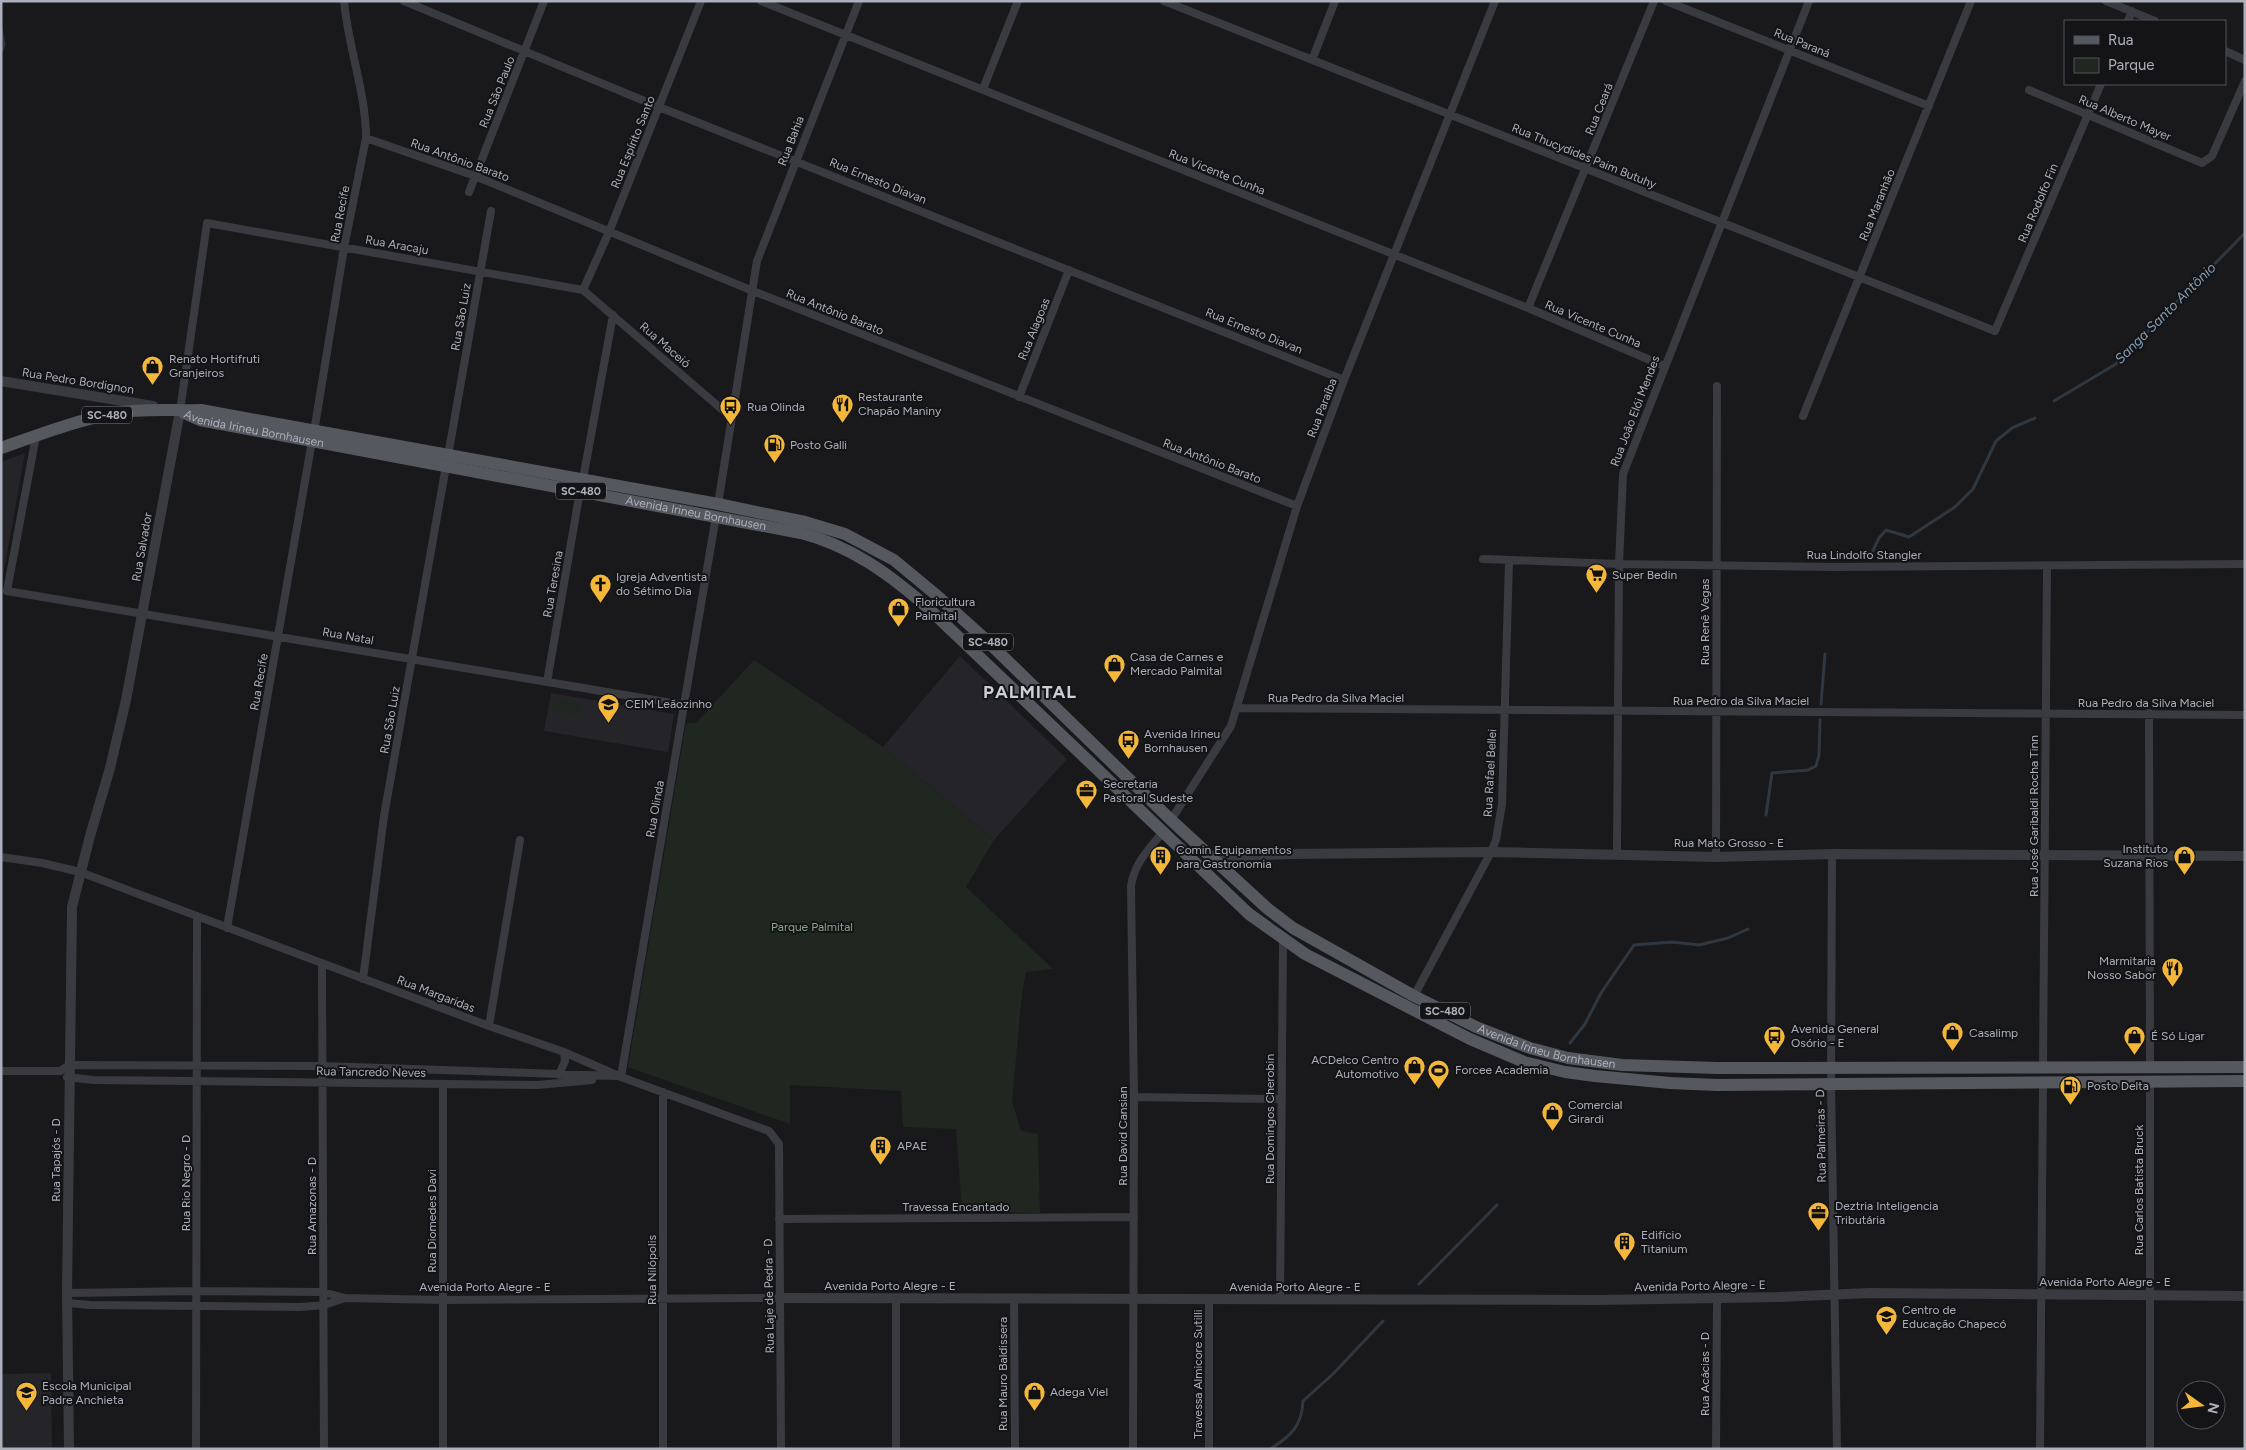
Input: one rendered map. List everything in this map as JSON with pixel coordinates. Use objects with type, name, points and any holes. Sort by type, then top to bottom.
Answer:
[{"type":"main road","name":"SC-480","points":[[1,448],[117,413],[146,410],[180,411]]},
{"type":"main road","name":"Avenida Irineu Bornhausen","points":[[180,411],[201,410],[313,436],[717,510],[822,526],[845,534],[894,560],[935,594],[985,639],[1171,820],[1268,909],[1293,928],[1414,996],[1502,1038],[1568,1058],[1632,1065],[1717,1068],[1831,1067]]},
{"type":"main road","name":"Avenida Irineu Bornhausen","points":[[717,510],[840,545],[886,573],[927,606],[1162,833],[1249,914],[1305,954],[1408,1008],[1470,1039],[1524,1062],[1565,1072],[1670,1083],[1831,1083]]},
{"type":"main road","points":[[1200,868],[1213,857]]},
{"type":"main road","points":[[1408,1008],[1414,996]]},
{"type":"main road","name":"SC-480","points":[[1831,1067],[2245,1067]]},
{"type":"main road","points":[[1934,1067],[1934,1082]]},
{"type":"main road","points":[[2043,1067],[2043,1082]]},
{"type":"main road","points":[[2150,1067],[2150,1082]]},
{"type":"main road","name":"SC-480","points":[[1831,1083],[2245,1082]]},
{"type":"street","name":"Rua Recife","points":[[227,928],[344,248],[366,138],[366,125],[360,91],[345,22],[344,1]]},
{"type":"street","name":"Rua Ernesto Diavan","points":[[404,1],[659,107],[1344,380]]},
{"type":"street","name":"Rua São Paulo","points":[[469,192],[544,1]]},
{"type":"street","name":"Rua Espírito Santo","points":[[583,290],[609,232],[700,1]]},
{"type":"street","name":"Rua Vicente Cunha","points":[[761,1],[983,89],[1256,201],[1528,308],[1664,366]]},
{"type":"street","name":"Rua Bahia","points":[[753,291],[757,261],[859,1]]},
{"type":"street","points":[[983,89],[1018,1]]},
{"type":"street","name":"Rua Thucydides Paim Butuhy","points":[[1164,1],[1175,3],[1586,170],[1996,331]]},
{"type":"street","points":[[1312,60],[1335,1]]},
{"type":"street","name":"Rua Paraíba","points":[[1171,820],[1231,726],[1238,708],[1282,550],[1297,506],[1344,380],[1495,1]]},
{"type":"street","name":"Rua Ceará","points":[[1528,308],[1654,1]]},
{"type":"street","name":"Rua Paraná","points":[[1666,1],[1929,106]]},
{"type":"street","points":[[1686,9],[1689,1]]},
{"type":"street","name":"Rua João Elói Mendes","points":[[1618,854],[1619,564],[1623,474],[1720,223],[1809,1]]},
{"type":"street","name":"Rua Maranhão","points":[[1803,416],[1971,1]]},
{"type":"street","points":[[2106,1],[2153,20]]},
{"type":"street","points":[[2128,20],[2132,11]]},
{"type":"street","points":[[2226,51],[2245,60]]},
{"type":"street","name":"Rua Alberto Mayer","points":[[2029,90],[2202,163],[2212,156],[2245,81]]},
{"type":"street","name":"Rua Rodolfo Fin","points":[[1996,331],[2101,85]]},
{"type":"street","name":"Rua Antônio Barato","points":[[366,138],[475,176],[753,291],[1297,506]]},
{"type":"street","name":"Rua São Luiz","points":[[363,979],[384,816],[491,211]]},
{"type":"street","name":"Rua Aracaju","points":[[207,223],[583,290]]},
{"type":"street","name":"Rua Salvador","points":[[80,872],[110,768],[126,700],[180,411],[207,223]]},
{"type":"street","name":"Rua Alagoas","points":[[1019,397],[1069,270]]},
{"type":"street","name":"Rua Maceió","points":[[583,290],[732,418]]},
{"type":"street","name":"Rua Olinda","points":[[621,1076],[753,291]]},
{"type":"street","name":"Rua Teresina","points":[[547,682],[613,315]]},
{"type":"street","name":"Rua Pedro Bordignon","points":[[1,381],[180,411]]},
{"type":"street","name":"Rua Renê Vegas","points":[[1716,857],[1717,386]]},
{"type":"street","name":"Rua Natal","points":[[36,436],[7,590],[684,705]]},
{"type":"street","name":"Rua Lindolfo Stangler","points":[[1483,559],[1717,566],[2245,564]]},
{"type":"street","name":"Rua Rafael Bellei","points":[[1414,996],[1496,840],[1502,804],[1509,561]]},
{"type":"street","name":"Rua José Garibaldi Rocha Tinn","points":[[2043,1067],[2047,566]]},
{"type":"street","name":"Rua Pedro da Silva Maciel","points":[[1238,708],[2245,715]]},
{"type":"street","points":[[2149,713],[2150,1067]]},
{"type":"street","name":"Rua David Cansian","points":[[1133,1449],[1134,1097],[1131,886],[1133,873],[1140,859],[1162,833]]},
{"type":"street","points":[[489,1026],[520,840]]},
{"type":"street","name":"Rua Mato Grosso - E","points":[[1213,857],[1288,854],[1491,852],[1716,857],[1832,854],[2245,856]]},
{"type":"street","name":"Rua Palmeiras - D","points":[[1832,854],[1831,1083],[1836,1294],[1837,1449]]},
{"type":"street","name":"Rua Margaridas","points":[[1,858],[42,863],[80,872],[489,1026],[564,1052],[621,1076],[769,1131],[779,1144]]},
{"type":"street","name":"Rua Tapajós - D","points":[[69,1449],[69,1078],[72,907],[80,872]]},
{"type":"street","name":"Rua Rio Negro - D","points":[[196,1449],[197,916]]},
{"type":"street","name":"Rua Domingos Cherobin","points":[[1280,1299],[1283,940]]},
{"type":"street","name":"Rua Amazonas - D","points":[[322,963],[324,1449]]},
{"type":"street","points":[[559,1075],[565,1060],[564,1052]]},
{"type":"street","points":[[1,1071],[60,1071],[70,1065]]},
{"type":"street","name":"Rua Tancredo Neves","points":[[70,1065],[322,1066],[621,1076]]},
{"type":"street","points":[[60,1071],[69,1078]]},
{"type":"street","name":"Rua Tancredo Neves","points":[[69,1078],[538,1086],[621,1076]]},
{"type":"street","points":[[2040,1449],[2043,1082]]},
{"type":"street","name":"Rua Carlos Batista Bruck","points":[[2150,1082],[2150,1449]]},
{"type":"street","name":"Rua Diomedes Davi","points":[[443,1084],[443,1449]]},
{"type":"street","name":"Rua Nilópolis","points":[[663,1092],[663,1449]]},
{"type":"street","points":[[1134,1097],[1281,1099]]},
{"type":"street","name":"Rua Laje de Pedra - D","points":[[779,1144],[781,1449]]},
{"type":"street","name":"Travessa Encantado","points":[[779,1219],[1134,1218]]},
{"type":"street","name":"Avenida Porto Alegre - E","points":[[68,1298],[197,1291],[324,1292],[345,1298],[443,1300],[1717,1298],[1836,1294],[2245,1296]]},
{"type":"street","name":"Avenida Porto Alegre - E","points":[[68,1298],[90,1306],[300,1308],[324,1305],[345,1298]]},
{"type":"street","points":[[896,1298],[896,1449]]},
{"type":"street","name":"Rua Acácias - D","points":[[1716,1449],[1717,1298]]},
{"type":"street","name":"Rua Mauro Baldissera","points":[[1014,1299],[1015,1449]]},
{"type":"street","name":"Travessa Almicore Sutilli","points":[[1209,1299],[1210,1449]]},
{"type":"shaded area","points":[[25,453],[1,587],[1,462]]},
{"type":"shaded area","points":[[960,656],[1067,759],[994,840],[883,747]]},
{"type":"shaded area","name":"CEIM Leãozinho","points":[[551,693],[674,714],[668,752],[544,731]]},
{"type":"shaded area","name":"Escola Municipal Padre Anchieta","points":[[51,1373],[52,1449],[1,1449],[1,1374]]},
{"type":"green space","name":"Parque Palmital","points":[[754,660],[883,747],[994,840],[966,887],[1053,969],[1026,972],[1022,993],[1012,1101],[1021,1131],[1038,1134],[1040,1213],[962,1211],[956,1129],[903,1127],[901,1091],[790,1085],[790,1124],[628,1067],[686,723],[696,723]]},
{"type":"green space","points":[[555,698],[581,703],[579,716],[553,711]]},
{"type":"waterway","points":[[1,29],[4,45],[1,52]]},
{"type":"waterway","name":"Sanga Santo Antônio","points":[[2054,401],[2116,364],[2245,233]]},
{"type":"waterway","name":"Sanga Santo Antônio","points":[[1870,557],[1879,538],[1886,530],[1909,537],[1955,507],[1973,489],[1996,441],[2012,428],[2035,418]]},
{"type":"waterway","name":"Sanga Santo Antônio","points":[[1821,704],[1825,654]]},
{"type":"waterway","name":"Sanga Santo Antônio","points":[[1766,815],[1772,773],[1808,770],[1816,766],[1819,755],[1820,720]]},
{"type":"waterway","name":"Sanga Santo Antônio","points":[[1570,1043],[1585,1024],[1601,993],[1634,945],[1672,942],[1699,945],[1728,938],[1748,929]]},
{"type":"waterway","name":"Sanga Santo Antônio","points":[[1419,1284],[1497,1205]]},
{"type":"waterway","name":"Sanga Santo Antônio","points":[[1270,1449],[1284,1440],[1294,1430],[1298,1424],[1303,1401],[1334,1373],[1383,1321]]},
{"type":"place","name":"Renato Hortifruti Granjeiros","points":[[153,385]]},
{"type":"place","name":"Restaurante Chapão Maniny","points":[[842,423]]},
{"type":"place","name":"Rua Olinda","points":[[731,426]]},
{"type":"place","name":"Posto Galli","points":[[774,464]]},
{"type":"place","name":"Super Bedin","points":[[1596,594]]},
{"type":"place","name":"Igreja Adventista do Sétimo Dia","points":[[600,603]]},
{"type":"place","name":"Floricultura Palmital","points":[[899,628]]},
{"type":"place","name":"Casa de Carnes e Mercado Palmital","points":[[1114,683]]},
{"type":"place","name":"CEIM Leãozinho","points":[[609,723]]},
{"type":"place","name":"Avenida Irineu Bornhausen","points":[[1128,760]]},
{"type":"place","name":"Secretaria Pastoral Sudeste","points":[[1087,810]]},
{"type":"place","name":"Instituto Suzana Rios","points":[[2184,875]]},
{"type":"place","name":"Comin Equipamentos para Gastronomia","points":[[1160,876]]},
{"type":"place","name":"Marmitaria Nosso Sabor","points":[[2172,987]]},
{"type":"place","name":"Casalimp","points":[[1953,1052]]},
{"type":"place","name":"Avenida General Osório - E","points":[[1775,1055]]},
{"type":"place","name":"É Só Ligar","points":[[2135,1055]]},
{"type":"place","name":"ACDelco Centro Automotivo","points":[[1415,1086]]},
{"type":"place","name":"Forcee Academia","points":[[1439,1089]]},
{"type":"place","name":"Posto Delta","points":[[2071,1105]]},
{"type":"place","name":"Comercial Girardi","points":[[1552,1131]]},
{"type":"place","name":"APAE","points":[[881,1165]]},
{"type":"place","name":"Deztria Inteligencia Tributária","points":[[1819,1232]]},
{"type":"place","name":"Edifício Titanium","points":[[1625,1261]]},
{"type":"place","name":"Centro de Educação Chapecó","points":[[1886,1336]]},
{"type":"place","name":"Adega Viel","points":[[1034,1411]]},
{"type":"place","name":"Escola Municipal Padre Anchieta","points":[[26,1412]]},
{"type":"district","name":"PALMITAL","points":[[1030,692]]}]
